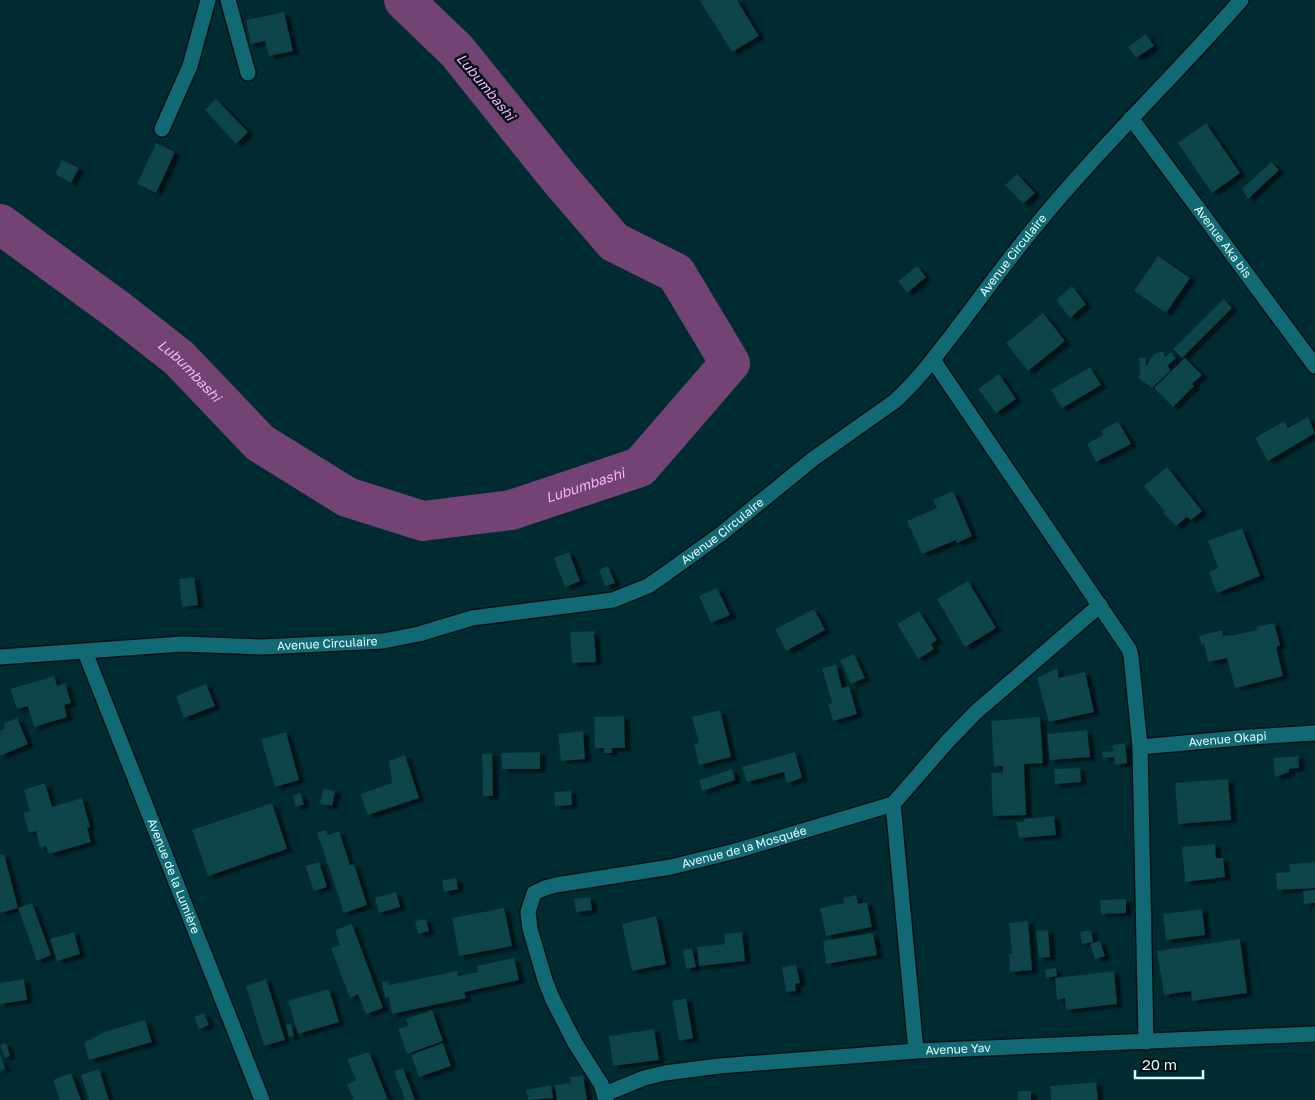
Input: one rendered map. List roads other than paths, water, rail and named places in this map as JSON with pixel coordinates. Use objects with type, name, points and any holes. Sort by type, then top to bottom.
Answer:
[{"type":"street","points":[[162,129],[190,66],[208,0]]},
{"type":"street","points":[[228,0],[248,73]]},
{"type":"street","name":"Avenue Circulaire","points":[[0,657],[182,644],[262,648],[383,641],[404,638],[472,618],[613,600],[648,586],[721,534],[813,459],[895,401],[906,391],[933,360],[1031,232],[1130,118],[1198,49],[1241,0]]},
{"type":"street","name":"Avenue Aka bis","points":[[1130,118],[1315,366]]},
{"type":"street","points":[[933,360],[1100,605],[1126,644],[1131,656],[1140,747],[1146,1042]]},
{"type":"street","points":[[916,1051],[893,804],[976,712],[1100,605]]},
{"type":"street","name":"Avenue de la Lumière","points":[[85,652],[262,1100]]},
{"type":"street","name":"Avenue Okapi","points":[[1140,747],[1315,733]]},
{"type":"street","name":"Avenue de la Mosquée","points":[[605,1097],[598,1077],[576,1043],[545,980],[530,929],[528,912],[534,893],[556,885],[671,867],[739,850],[893,804]]},
{"type":"street","name":"Avenue Yav","points":[[605,1097],[644,1078],[665,1073],[719,1066],[916,1051],[1315,1034]]},
{"type":"waterway","name":"Lubumbashi","points":[[0,224],[119,311],[179,358],[260,443],[347,497],[423,521],[511,510],[640,467],[730,363],[676,273],[614,242],[559,178],[457,51],[404,0]]}]
